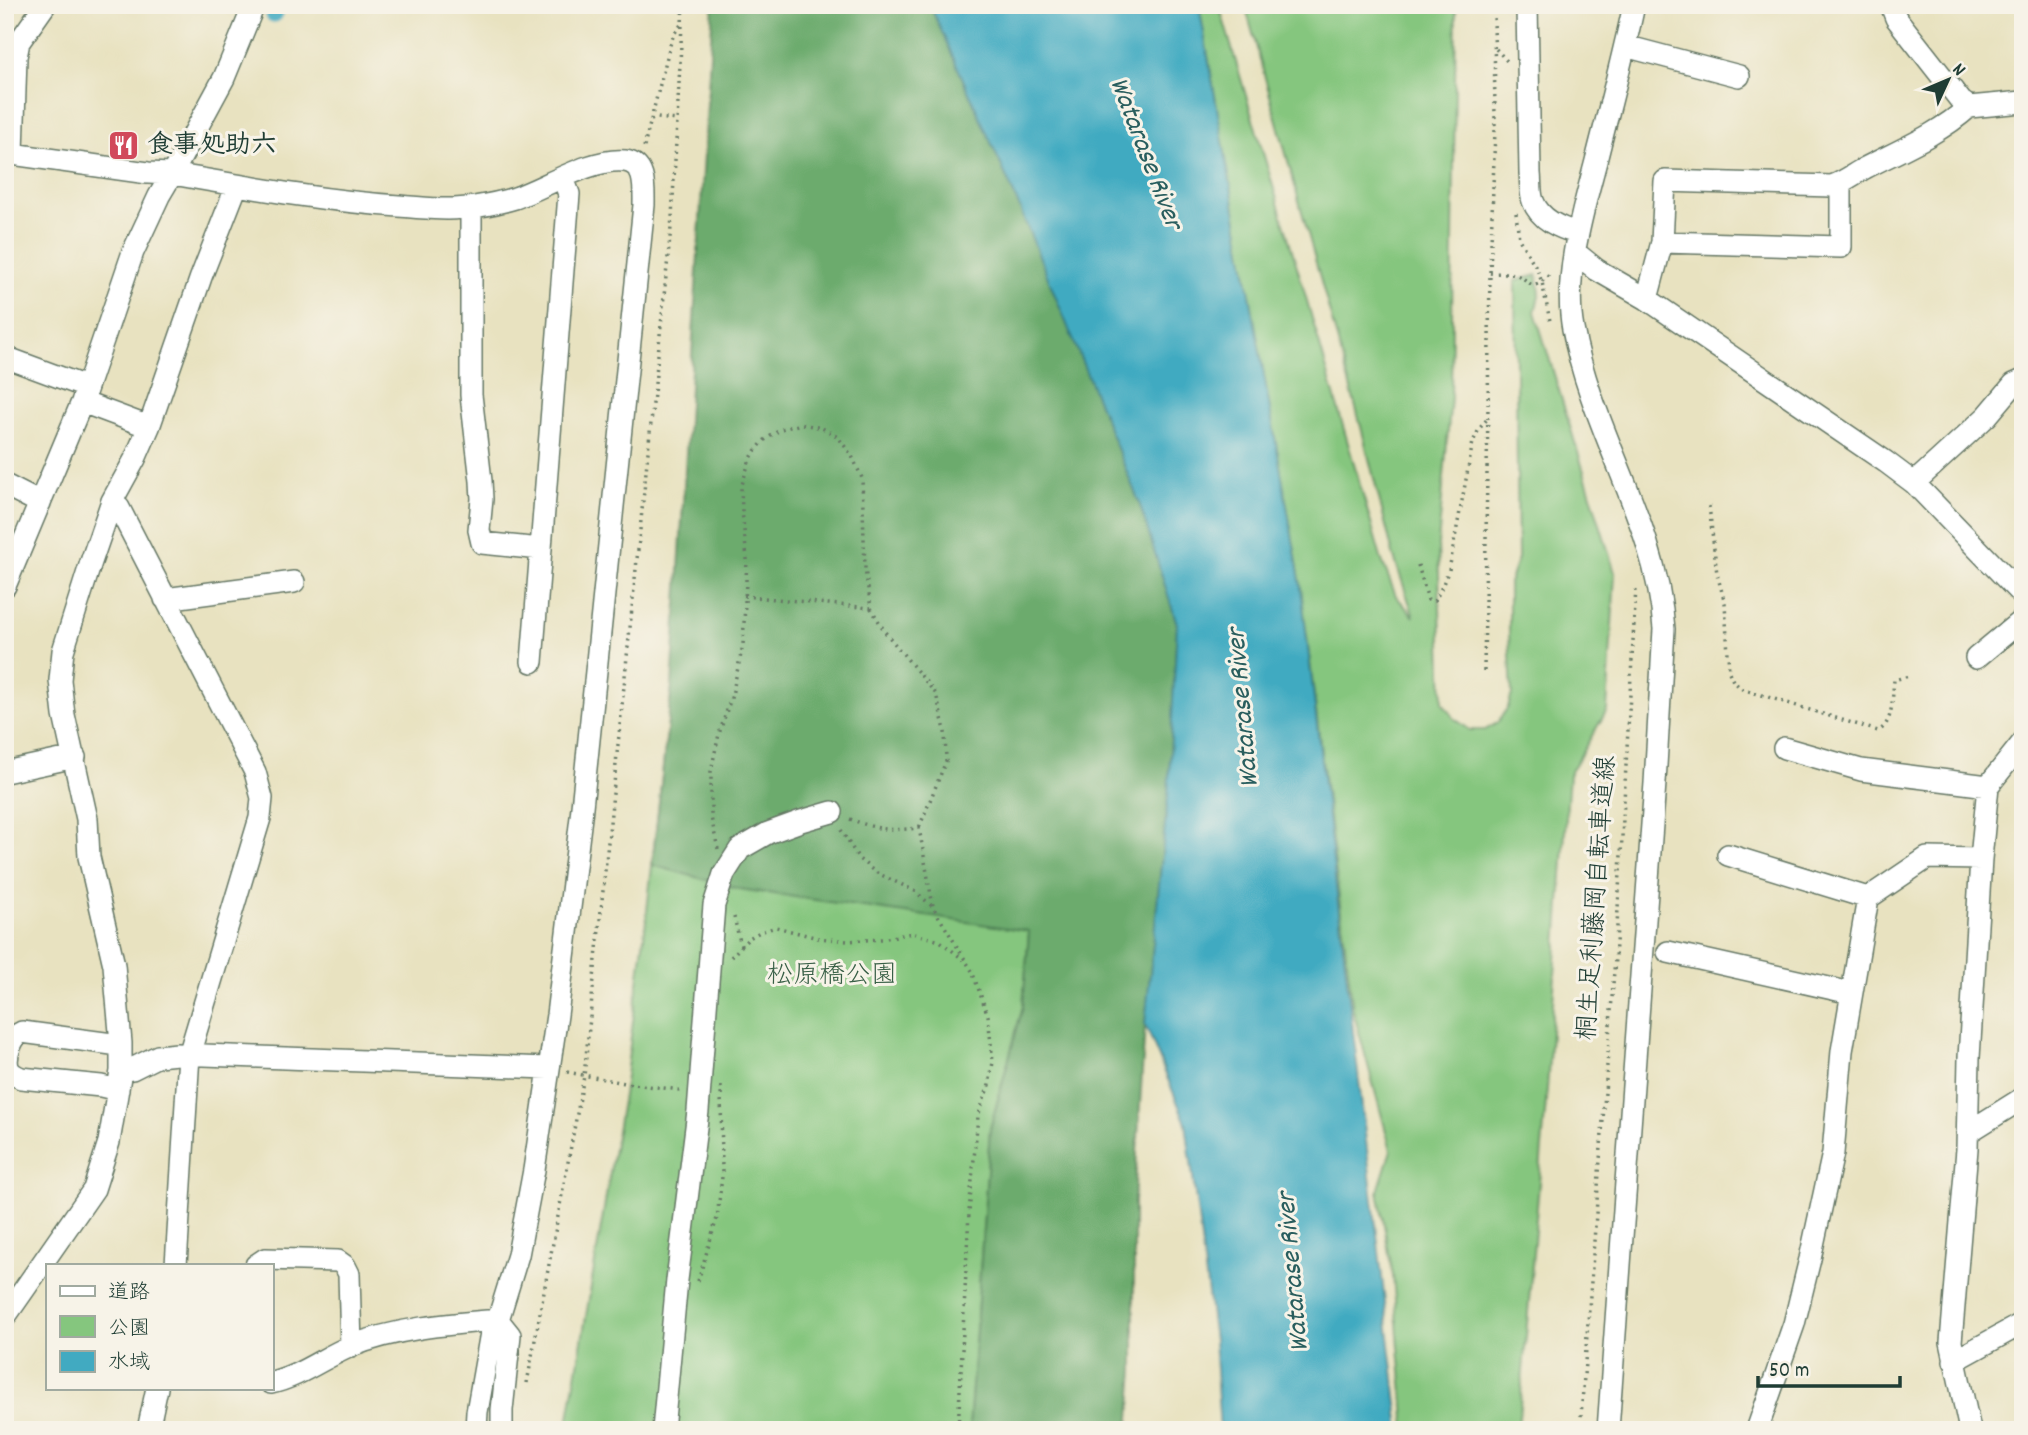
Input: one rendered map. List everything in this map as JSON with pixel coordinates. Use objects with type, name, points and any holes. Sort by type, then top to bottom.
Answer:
[{"type":"street","points":[[45,5],[19,42],[9,153],[172,174],[367,204],[427,208],[471,208],[513,198],[603,162],[628,161],[636,165],[642,174],[644,205],[581,817],[557,1015],[534,1170],[518,1255],[490,1338],[476,1430]]},
{"type":"street","points":[[5,586],[84,394],[133,252],[159,196],[224,78],[254,5]]},
{"type":"street","points":[[1527,5],[1529,161],[1532,201],[1540,214],[1563,229],[1597,270],[1647,299],[1914,483],[2023,596]]},
{"type":"street","points":[[1608,1430],[1664,629],[1660,589],[1653,562],[1585,375],[1573,328],[1570,301],[1576,243],[1634,5]]},
{"type":"street","points":[[1891,5],[1896,18],[1961,101],[1969,107]]},
{"type":"street","points":[[1625,47],[1739,76]]},
{"type":"street","points":[[1647,299],[1662,242],[1665,181],[1832,186],[1956,119],[1969,107],[2023,102]]},
{"type":"street","points":[[532,662],[569,194],[563,178]]},
{"type":"street","points":[[1662,242],[1841,247],[1841,183]]},
{"type":"street","points":[[5,1317],[94,1189],[109,1142],[119,1080],[121,1043],[114,965],[89,857],[87,819],[64,715],[60,680],[63,651],[113,501],[149,427],[201,277],[237,185]]},
{"type":"street","points":[[471,208],[471,396],[482,499],[479,530],[482,543],[541,550]]},
{"type":"street","points":[[5,357],[149,427]]},
{"type":"street","points":[[1914,483],[1987,416],[2014,384],[2023,380]]},
{"type":"street","points":[[5,485],[40,503]]},
{"type":"street","points":[[113,501],[255,772],[262,798],[260,818],[189,1055],[176,1264]]},
{"type":"street","points":[[165,599],[294,582]]},
{"type":"street","points":[[1976,658],[2023,619]]},
{"type":"street","points":[[1970,1430],[1951,1342],[1967,1133],[1980,859],[1988,786],[2023,741]]},
{"type":"street","points":[[1784,748],[1861,770],[1988,786]]},
{"type":"street","points":[[5,772],[75,757]]},
{"type":"street","points":[[663,1430],[699,1093],[714,905],[719,886],[740,849],[768,833],[832,812]]},
{"type":"street","points":[[1728,855],[1868,898]]},
{"type":"street","points":[[1757,1430],[1794,1324],[1833,1153],[1842,1051],[1868,898],[1927,858],[1980,859]]},
{"type":"street","points":[[1668,952],[1851,993]]},
{"type":"street","points":[[121,1043],[22,1032],[12,1039],[8,1068],[21,1078],[101,1086],[119,1080],[132,1069],[158,1056],[177,1054],[548,1068]]},
{"type":"street","points":[[1967,1133],[2023,1098]]},
{"type":"street","points":[[258,1264],[265,1259],[276,1259],[338,1261],[345,1266],[349,1274],[351,1347]]},
{"type":"street","points":[[273,1383],[284,1380],[351,1347],[407,1331],[498,1320]]},
{"type":"street","points":[[498,1320],[510,1335],[502,1430]]},
{"type":"street","points":[[1954,1362],[2023,1322]]},
{"type":"street","points":[[148,1430],[157,1390]]},
{"type":"path","points":[[526,1389],[584,1076],[672,218],[683,5]]},
{"type":"path","points":[[1484,671],[1495,130],[1494,5]]},
{"type":"path","points":[[636,165],[647,138],[674,34],[683,22]]},
{"type":"path","points":[[1495,47],[1509,63]]},
{"type":"path","points":[[651,120],[678,120]]},
{"type":"path","points":[[1490,273],[1513,274],[1528,284],[1542,282]]},
{"type":"path","points":[[1418,565],[1428,600],[1434,601],[1449,570],[1473,442],[1488,418]]},
{"type":"path","points":[[724,874],[711,817],[710,771],[719,734],[733,695],[743,645],[747,559],[741,488],[749,462],[765,440],[781,429],[802,424],[822,428],[838,438],[852,456],[862,478],[865,569],[871,608],[885,632],[936,694],[945,730],[946,761],[919,828],[933,907]]},
{"type":"path","points":[[1709,506],[1717,575],[1725,603],[1729,672],[1733,681],[1742,689],[1878,731],[1884,729],[1889,721],[1894,680],[1909,676]]},
{"type":"path","name":"桐生足利藤岡自転車道線","points":[[1580,1430],[1616,944],[1637,578]]},
{"type":"path","points":[[744,596],[871,608]]},
{"type":"path","points":[[832,812],[873,828],[919,828]]},
{"type":"path","points":[[832,812],[859,859],[875,872],[915,891],[933,907],[972,971],[988,1016],[993,1062],[989,1085],[978,1116],[969,1212],[958,1430]]},
{"type":"path","points":[[729,959],[748,938],[776,927],[818,938],[847,941],[882,939],[912,933],[940,941],[964,960]]},
{"type":"path","points":[[584,1076],[699,1093]]},
{"type":"path","points":[[696,1290],[717,1218],[722,1177],[721,1081]]},
{"type":"green space","points":[[713,5],[930,5],[1014,194],[1139,502],[1177,624],[1168,796],[1145,1024],[1134,1201],[1134,1371],[1129,1430],[969,1430],[990,1129],[1023,1006],[1029,931],[739,889],[652,865],[672,686]]},
{"type":"green space","points":[[1199,5],[1219,5],[1381,558],[1396,596],[1414,617],[1393,554],[1359,419],[1245,5],[1456,5],[1451,397],[1438,544],[1443,703],[1454,718],[1470,730],[1485,730],[1497,723],[1508,707],[1512,694],[1509,583],[1518,558],[1515,281],[1537,275],[1540,292],[1535,312],[1615,573],[1607,710],[1569,775],[1547,1089],[1518,1430],[1406,1430],[1393,1276],[1378,1191],[1391,1150],[1353,1010],[1300,580]]},
{"type":"green space","name":"松原橋公園","points":[[672,686],[1029,931],[1023,1006],[990,1129],[969,1430],[567,1430],[625,1083]]},
{"type":"water","name":"Watarase River","points":[[930,5],[1199,5],[1300,580],[1400,1430],[1220,1430],[1214,1340],[1186,1123],[1145,1024],[1168,796],[1177,624],[1139,502],[1014,194]]},
{"type":"waterway","points":[[274,13],[276,5]]},
{"type":"place","name":"食事処助六","points":[[124,146]]}]
